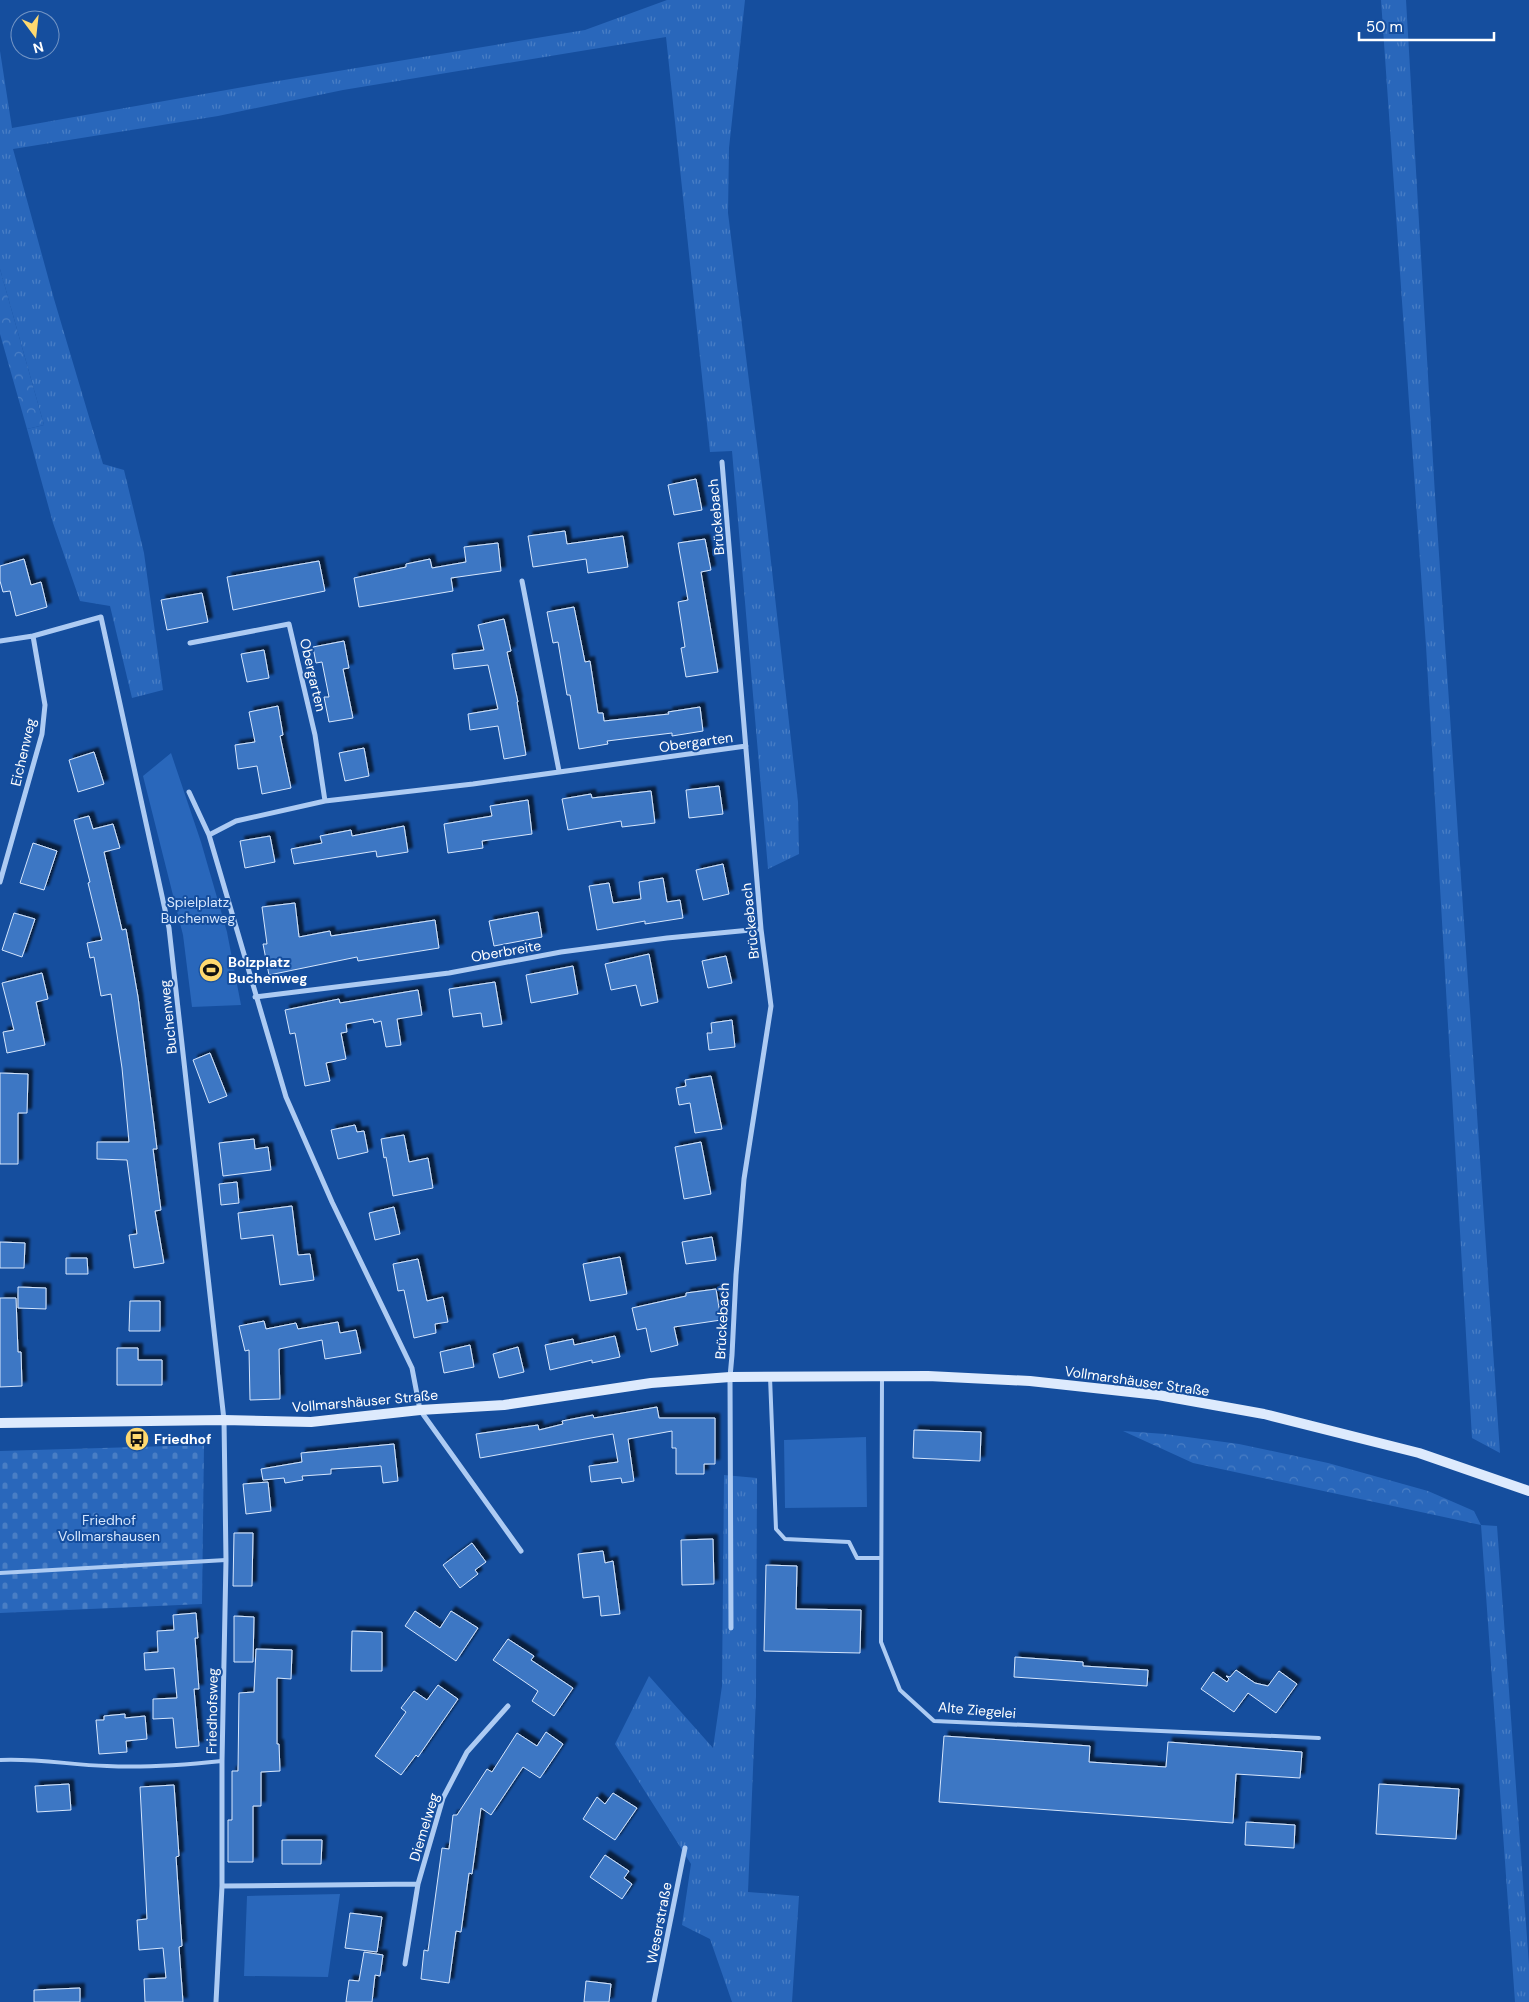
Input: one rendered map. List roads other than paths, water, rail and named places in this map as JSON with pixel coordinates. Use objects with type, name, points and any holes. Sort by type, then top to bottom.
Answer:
[{"type":"main road","name":"Vollmarshäuser Straße","points":[[0,1424],[224,1420],[311,1422],[420,1410],[504,1405],[651,1383],[730,1376],[882,1376],[1030,1381],[1158,1395],[1264,1414],[1419,1453],[1529,1491]]},
{"type":"street","name":"Brückebach","points":[[722,462],[761,929],[772,1006],[744,1179],[730,1376]]},
{"type":"street","points":[[522,581],[560,771]]},
{"type":"street","name":"Buchenweg","points":[[33,636],[101,617],[169,928],[224,1420]]},
{"type":"street","name":"Obergarten","points":[[190,643],[289,624],[315,735],[325,801]]},
{"type":"street","points":[[0,642],[33,636]]},
{"type":"street","name":"Eichenweg","points":[[0,882],[42,734],[45,705],[33,636]]},
{"type":"street","name":"Obergarten","points":[[209,835],[236,821],[325,801],[473,784],[746,746]]},
{"type":"street","points":[[189,792],[209,835],[286,1097],[332,1202],[412,1368],[420,1410],[521,1551]]},
{"type":"street","name":"Oberbreite","points":[[256,997],[449,973],[561,952],[619,944],[761,929]]},
{"type":"street","points":[[730,1376],[731,1628]]},
{"type":"street","name":"Friedhofsweg","points":[[216,2002],[222,1886],[222,1762],[226,1560],[224,1420]]},
{"type":"street","name":"Diemelweg","points":[[405,1964],[418,1884],[442,1798],[467,1752],[508,1706]]},
{"type":"street","name":"Weserstraße","points":[[654,2002],[685,1848]]},
{"type":"street","points":[[222,1886],[418,1884]]},
{"type":"lane","points":[[770,1376],[776,1530],[785,1539],[849,1542],[856,1558],[881,1558]]},
{"type":"lane","name":"Alte Ziegelei","points":[[882,1376],[882,1642],[900,1690],[934,1721],[1319,1738]]},
{"type":"lane","points":[[0,1573],[226,1560]]},
{"type":"lane","points":[[0,1760],[20,1759],[108,1766],[176,1766],[222,1762]]},
{"type":"place","name":"Bolzplatz Buchenweg","points":[[211,970]]},
{"type":"place","name":"Friedhof","points":[[137,1439]]},
{"type":"park label","name":"Spielplatz Buchenweg","points":[[198,910]]},
{"type":"park label","name":"Friedhof Vollmarshausen","points":[[109,1528]]}]
